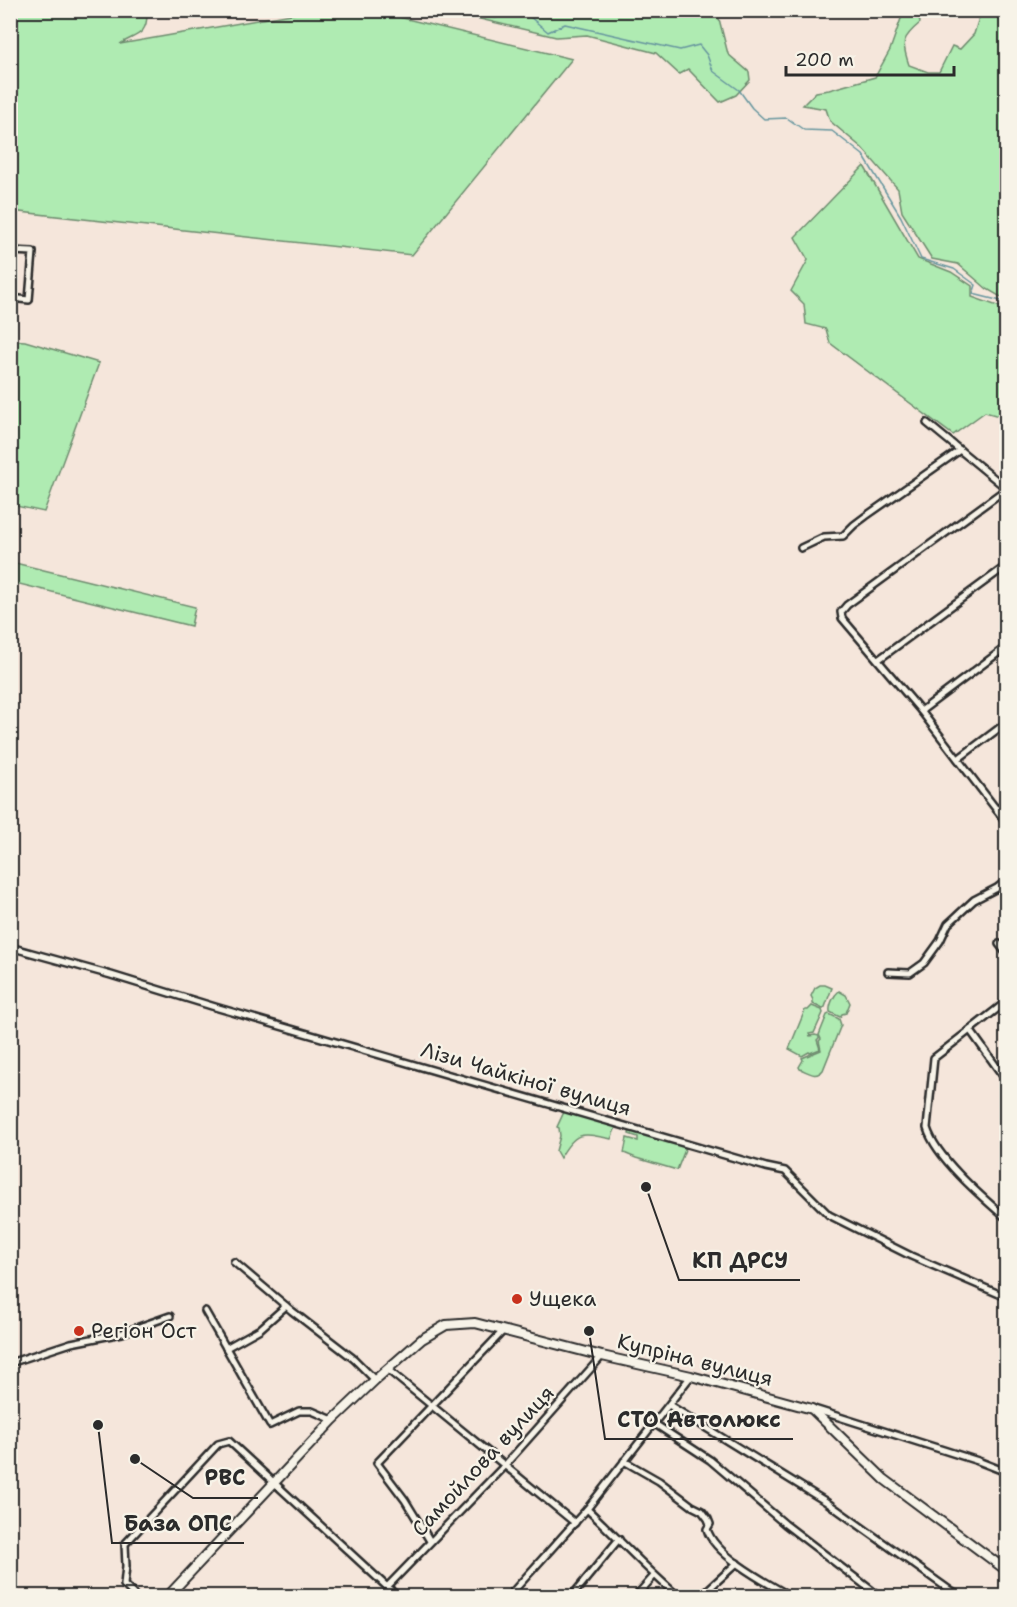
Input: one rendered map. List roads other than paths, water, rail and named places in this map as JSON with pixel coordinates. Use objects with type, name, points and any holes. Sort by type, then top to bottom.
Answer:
[{"type":"main road","name":"Купріна вулиця","points":[[168,1596],[333,1420],[387,1369],[422,1339],[446,1325],[475,1323],[691,1376],[812,1409],[885,1479],[1006,1570]]},
{"type":"street","points":[[10,251],[33,252],[29,300],[10,298]]},
{"type":"street","points":[[927,423],[1006,489],[847,605],[841,612],[842,618],[921,711],[1006,822]]},
{"type":"street","points":[[801,548],[824,537],[843,536],[866,516],[960,450]]},
{"type":"street","points":[[878,660],[1006,566]]},
{"type":"street","points":[[921,711],[1006,647]]},
{"type":"street","points":[[958,759],[1006,723]]},
{"type":"street","points":[[997,810],[1006,803]]},
{"type":"street","points":[[888,972],[910,973],[924,963],[940,941],[948,924],[974,900],[1006,881]]},
{"type":"street","points":[[999,944],[1006,953]]},
{"type":"street","name":"Лізи Чайкіної вулиця","points":[[10,947],[785,1171],[828,1215],[911,1256],[1006,1297]]},
{"type":"street","points":[[1006,1002],[934,1058],[927,1118],[930,1136],[942,1155],[1006,1218]]},
{"type":"street","points":[[970,1030],[1006,1080]]},
{"type":"street","points":[[234,1262],[354,1359],[375,1380]]},
{"type":"street","points":[[226,1348],[260,1329],[286,1306]]},
{"type":"street","points":[[205,1311],[270,1425],[299,1411],[312,1411],[333,1420]]},
{"type":"street","points":[[10,1363],[71,1342],[122,1333],[170,1316]]},
{"type":"street","points":[[430,1541],[405,1500],[377,1463],[504,1330]]},
{"type":"street","name":"Самойлова вулиця","points":[[387,1587],[504,1465],[602,1356]]},
{"type":"street","points":[[387,1369],[575,1523]]},
{"type":"street","points":[[510,1596],[587,1509],[691,1376]]},
{"type":"street","points":[[669,1405],[825,1501],[958,1596]]},
{"type":"street","name":"Купріна вулиця","points":[[812,1409],[978,1461],[1006,1472]]},
{"type":"street","points":[[655,1424],[710,1460],[785,1524],[879,1596]]},
{"type":"street","points":[[135,1596],[124,1585],[125,1544],[218,1444],[229,1441],[397,1596]]},
{"type":"street","points":[[624,1461],[659,1481],[702,1511],[710,1524],[707,1529],[708,1534],[724,1553],[753,1575],[788,1596]]},
{"type":"street","points":[[587,1509],[654,1576],[678,1596]]},
{"type":"street","points":[[572,1596],[619,1539]]},
{"type":"street","points":[[701,1596],[737,1563]]},
{"type":"street","points":[[636,1596],[654,1576]]},
{"type":"waterway","points":[[490,10],[495,18],[523,11],[548,32],[565,24],[680,50],[699,45],[707,55],[713,71],[739,90],[752,108],[764,119],[787,118],[804,130],[832,131],[863,155],[901,217],[921,259],[954,269],[976,285],[973,294],[1001,301],[1006,307]]},
{"type":"place","name":"КП ДРСУ","points":[[646,1187]]},
{"type":"place","name":"Ущека","points":[[517,1299]]},
{"type":"place","name":"Регіон Ост","points":[[79,1331]]},
{"type":"place","name":"СТО Автолюкс","points":[[589,1331]]},
{"type":"place","name":"База ОПС","points":[[98,1425]]},
{"type":"place","name":"РВС","points":[[135,1459]]}]
